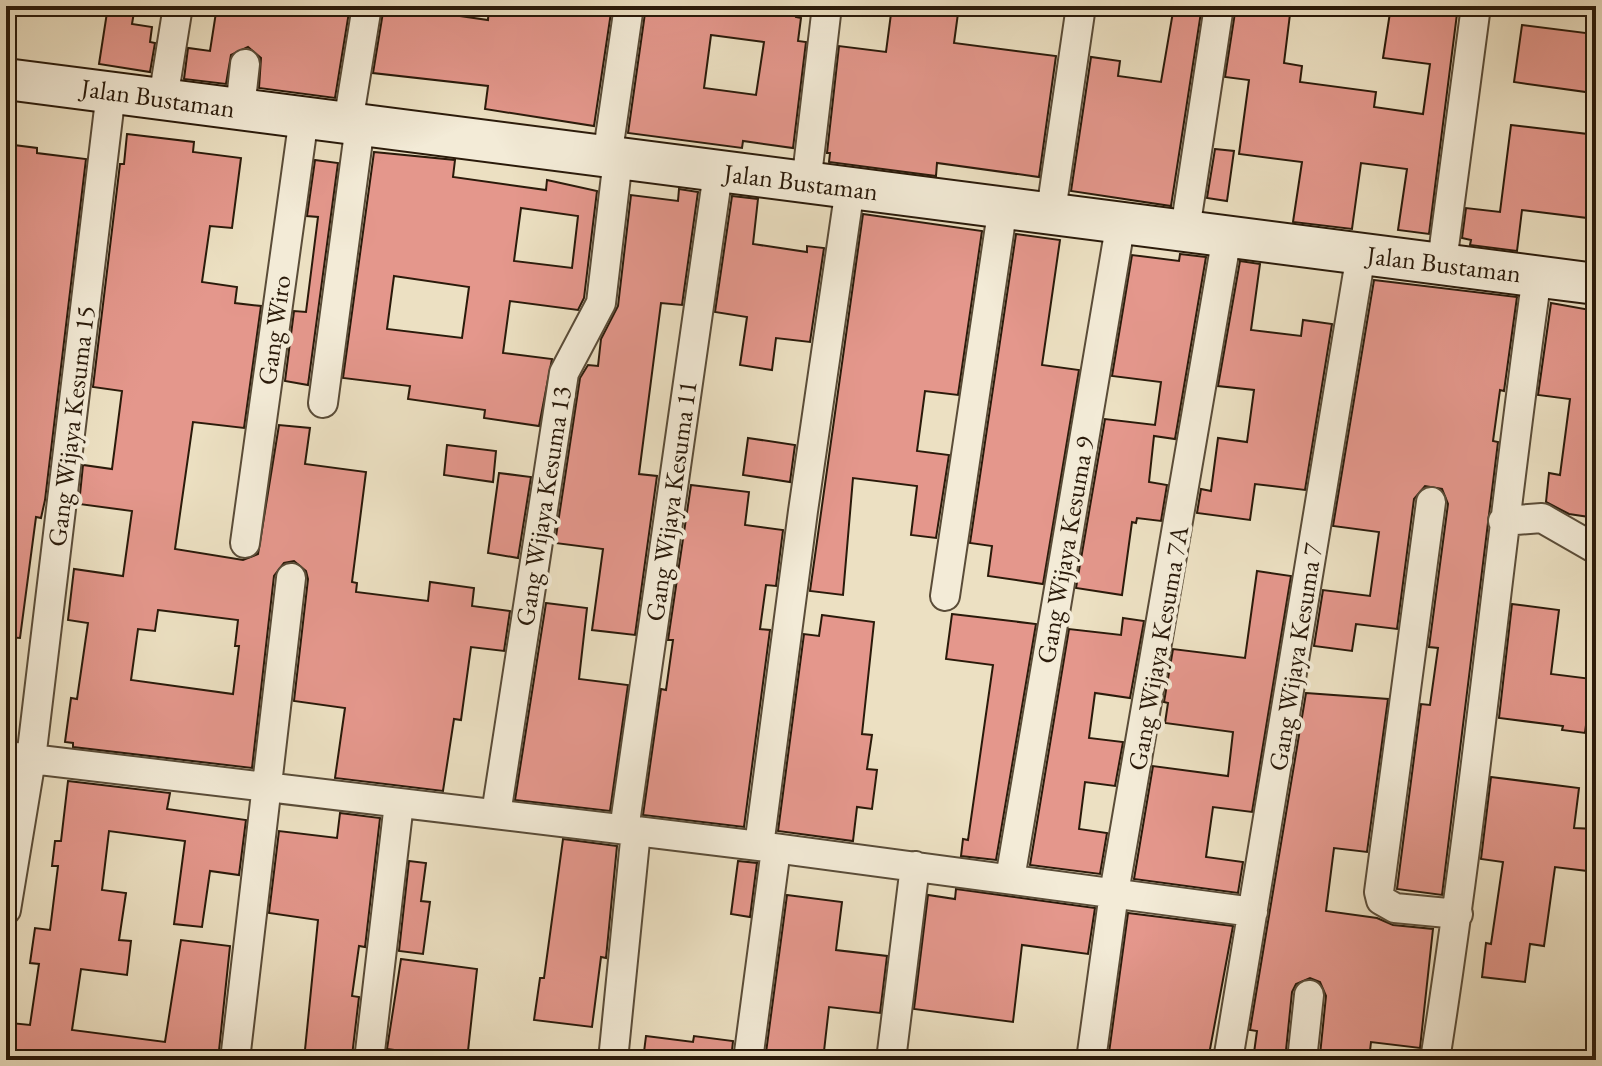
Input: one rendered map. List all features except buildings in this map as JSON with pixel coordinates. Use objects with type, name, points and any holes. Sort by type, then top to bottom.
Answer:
[{"type":"main road","name":"Jalan Bustaman","points":[[6,79],[718,173],[1051,211],[1596,284]]},
{"type":"street","points":[[163,99],[178,6]]},
{"type":"street","points":[[323,403],[367,6]]},
{"type":"street","name":"Gang Wijaya Kesuma 13","points":[[496,814],[564,373],[601,303],[612,159],[629,6]]},
{"type":"street","points":[[806,184],[827,6]]},
{"type":"street","points":[[1051,211],[1081,6]]},
{"type":"street","points":[[1185,230],[1219,6]]},
{"type":"street","points":[[1442,262],[1476,6]]},
{"type":"street","points":[[240,109],[245,64]]},
{"type":"street","name":"Gang Wijaya Kesuma 15","points":[[6,910],[18,758],[111,92]]},
{"type":"street","name":"Gang Wiro","points":[[245,543],[304,117]]},
{"type":"street","name":"Gang Wijaya Kesuma 11","points":[[613,1060],[630,831],[718,173]]},
{"type":"street","points":[[748,1060],[803,511],[850,188]]},
{"type":"street","points":[[945,596],[1003,206]]},
{"type":"street","name":"Gang Wijaya Kesuma 9","points":[[1010,879],[1121,221]]},
{"type":"street","name":"Gang Wijaya Kesuma 7A","points":[[1091,1060],[1114,893],[1227,236]]},
{"type":"street","name":"Gang Wijaya Kesuma 7","points":[[1228,1060],[1361,254]]},
{"type":"street","points":[[1435,1060],[1458,914],[1503,521],[1537,276]]},
{"type":"street","points":[[1431,502],[1379,892],[1381,900],[1395,908],[1458,914]]},
{"type":"street","points":[[1503,521],[1542,518],[1596,549]]},
{"type":"street","points":[[235,1060],[291,578]]},
{"type":"street","points":[[18,758],[915,866],[1253,912]]},
{"type":"street","points":[[369,1060],[399,803]]},
{"type":"street","points":[[891,1060],[915,866]]},
{"type":"street","points":[[1302,1060],[1309,995]]}]
